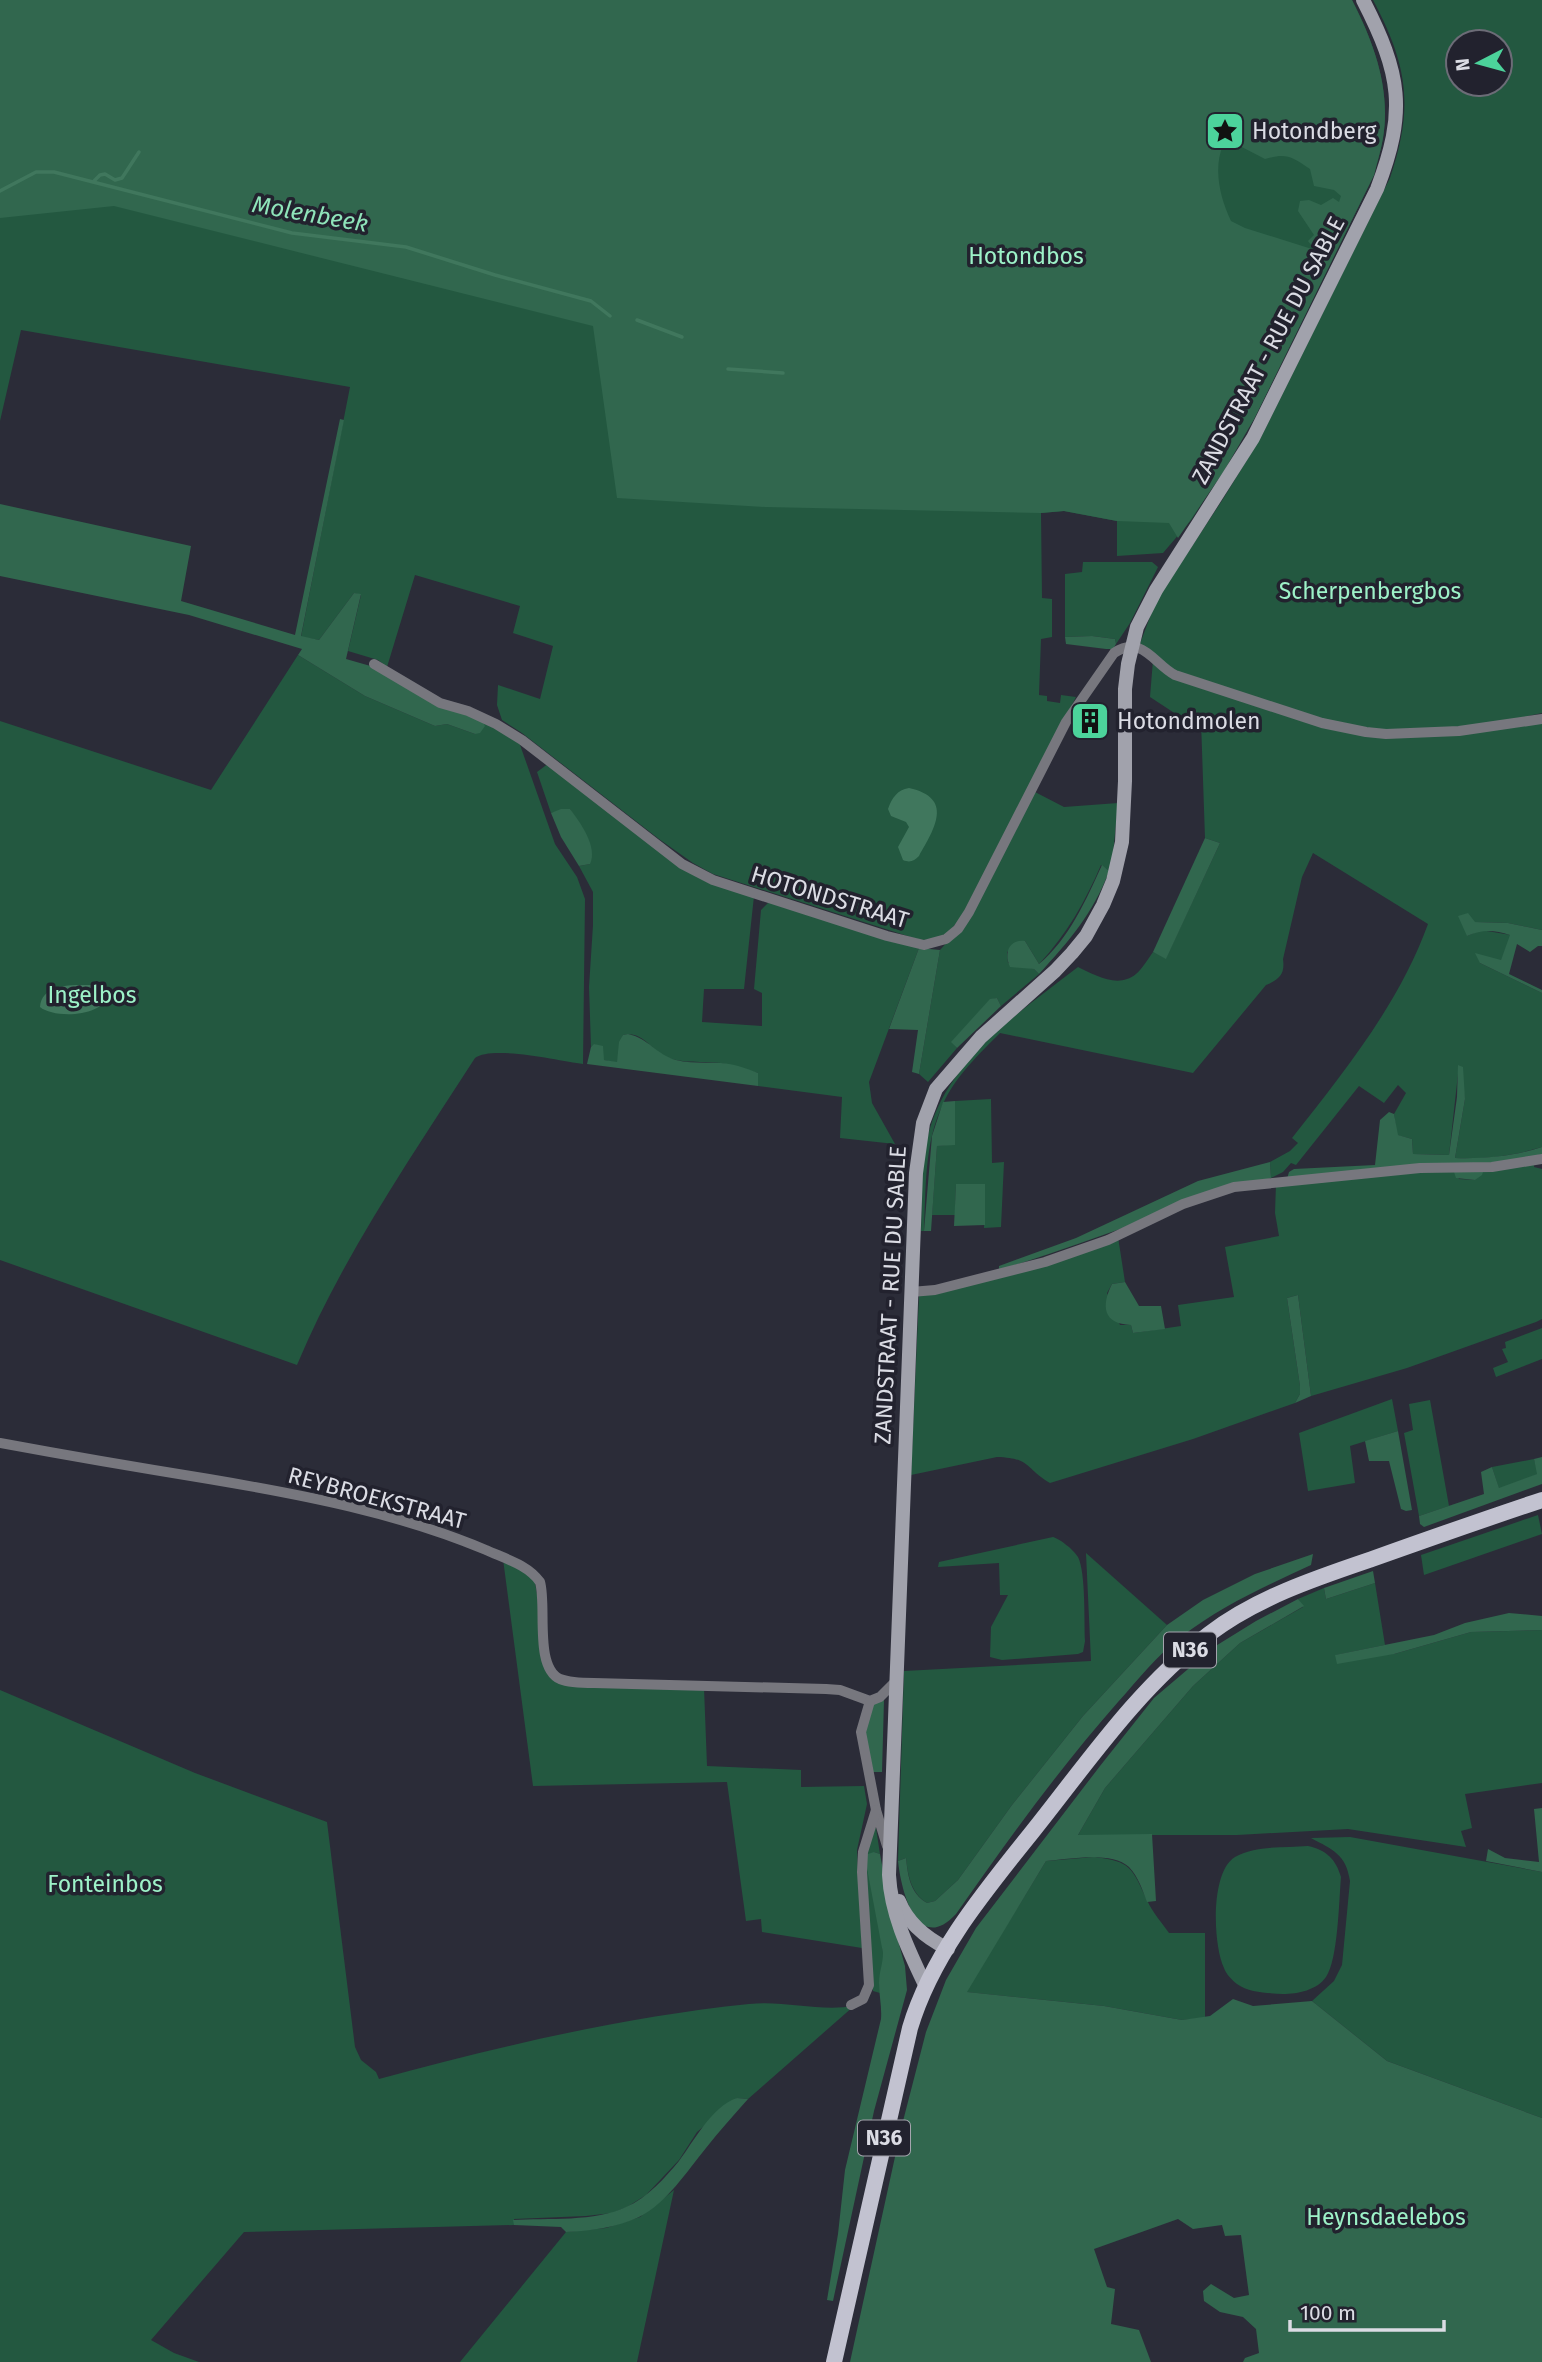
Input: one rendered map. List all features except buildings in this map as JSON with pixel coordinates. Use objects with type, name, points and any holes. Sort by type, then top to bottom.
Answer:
[{"type":"main road","name":"ZANDSTRAAT - RUE DU SABLE","points":[[926,1987],[909,1952],[890,1891],[911,1292],[919,1144],[927,1109],[936,1089],[981,1037],[1072,953],[1092,925],[1113,881],[1122,842],[1125,689],[1137,648],[1138,627],[1152,597],[1253,438],[1377,190],[1388,160],[1395,130],[1395,87],[1386,45],[1363,0]]},
{"type":"main road","name":"N36","points":[[834,2362],[910,2028],[926,1987],[965,1921],[1142,1694],[1209,1634],[1237,1616],[1322,1576],[1542,1500]]},
{"type":"main road","name":"ZANDSTRAAT - RUE DU SABLE","points":[[890,1855],[898,1899],[903,1910],[930,1940],[947,1949]]},
{"type":"street","name":"HOTONDSTRAAT","points":[[374,664],[440,703],[468,711],[522,740],[682,864],[713,880],[874,932],[924,945],[946,939],[958,929],[975,901],[1066,722],[1114,653],[1122,648],[1137,648]]},
{"type":"street","points":[[1137,648],[1153,656],[1175,675],[1322,723],[1366,732],[1386,734],[1459,731],[1542,719]]},
{"type":"street","points":[[911,1292],[935,1290],[1052,1259],[1108,1240],[1183,1204],[1234,1187],[1420,1168],[1492,1167],[1542,1159]]},
{"type":"street","name":"REYBROEKSTRAAT","points":[[0,1443],[324,1500],[393,1517],[474,1545],[523,1566],[540,1583],[547,1662],[554,1674],[561,1679],[594,1683],[826,1689],[851,1693],[870,1701]]},
{"type":"street","points":[[890,1855],[876,1810],[861,1732],[870,1701],[880,1697],[896,1681]]},
{"type":"street","points":[[851,2005],[863,1999],[869,1985],[862,1872],[863,1852],[876,1810]]},
{"type":"green space","name":"Hotondbos","points":[[0,0],[1352,0],[1379,67],[1385,120],[1374,175],[1254,419],[1192,519],[1163,553],[1117,556],[1117,521],[1064,511],[1041,513],[1042,598],[1052,599],[1052,637],[1041,639],[1039,695],[1047,696],[1047,701],[1060,703],[1061,695],[1076,697],[968,906],[944,935],[920,940],[713,874],[659,839],[502,720],[497,705],[498,685],[540,699],[553,646],[513,633],[520,606],[415,575],[387,667],[378,660],[348,651],[361,595],[354,593],[319,640],[301,637],[350,387],[21,330],[0,421]]},
{"type":"green space","name":"Hotondbos","points":[[0,0],[1352,0],[1374,50],[1385,102],[1383,138],[1374,175],[1254,419],[1224,471],[1178,538],[1169,523],[1117,521],[1064,511],[1041,513],[766,507],[617,498],[593,326],[114,206],[0,218]],"holes":[[[1236,144],[1265,159],[1278,156],[1293,159],[1310,169],[1314,186],[1334,190],[1341,196],[1339,202],[1333,198],[1321,205],[1309,200],[1300,201],[1298,211],[1314,235],[1308,241],[1315,250],[1231,221],[1218,174],[1223,145]]]},
{"type":"green space","name":"Scherpenbergbos","points":[[1373,0],[1542,0],[1542,713],[1528,716],[1542,723],[1542,930],[1508,923],[1475,922],[1467,936],[1481,930],[1511,935],[1501,961],[1480,963],[1542,993],[1542,1147],[1499,1156],[1455,1158],[1465,1099],[1459,1065],[1449,1155],[1413,1154],[1412,1139],[1397,1135],[1394,1114],[1406,1093],[1398,1085],[1384,1103],[1359,1086],[1296,1165],[1291,1163],[1283,1172],[1271,1178],[1270,1162],[1290,1151],[1298,1143],[1292,1138],[1369,1036],[1402,982],[1428,924],[1313,853],[1302,877],[1280,975],[1266,985],[1193,1073],[1000,1033],[961,1075],[948,1094],[937,1119],[929,1150],[924,1231],[921,1231],[925,1151],[932,1121],[945,1093],[962,1068],[1006,1024],[1078,967],[1107,979],[1122,980],[1136,974],[1153,952],[1166,958],[1220,843],[1205,838],[1201,721],[1182,718],[1150,697],[1153,660],[1138,649],[1156,601],[1261,437],[1390,178],[1398,153],[1404,108],[1404,87],[1394,46]]},
{"type":"green space","points":[[340,419],[344,420],[301,636],[319,640],[354,593],[361,594],[346,659],[374,667],[483,722],[485,726],[480,733],[475,734],[447,724],[435,726],[365,696],[298,655],[302,649],[189,615],[0,576],[0,504],[191,546],[181,601],[295,635]]},
{"type":"green space","points":[[1083,562],[1152,562],[1158,567],[1130,623],[1116,644],[1115,639],[1065,637],[1065,574],[1082,572]]},
{"type":"green space","points":[[1065,637],[1115,639],[1116,644],[1113,649],[1106,649],[1066,644]]},
{"type":"green space","name":"Ingelbos","points":[[298,655],[365,696],[435,726],[447,724],[475,734],[483,722],[519,742],[555,844],[577,877],[585,899],[583,1064],[511,1053],[484,1054],[475,1058],[356,1246],[297,1365],[0,1260],[0,721],[211,790]]},
{"type":"green space","points":[[549,763],[649,842],[754,896],[744,989],[704,989],[702,1022],[762,1026],[762,993],[754,989],[761,910],[770,901],[919,948],[869,1082],[872,1103],[895,1144],[840,1138],[842,1097],[758,1086],[758,1073],[721,1063],[672,1059],[636,1035],[623,1035],[617,1063],[604,1060],[595,1044],[591,1047],[589,987],[593,892],[579,866],[590,864],[586,836],[570,809],[551,813],[537,772]]},
{"type":"green space","points":[[1035,792],[1064,807],[1118,803],[1109,871],[1101,865],[1074,917],[1039,964],[1025,941],[1007,952],[1008,963],[1034,969],[1039,974],[1001,1006],[997,998],[990,1000],[952,1042],[957,1048],[928,1082],[919,1074],[940,950],[950,939]]},
{"type":"green space","points":[[570,809],[587,835],[592,850],[590,864],[579,866],[561,837],[551,813]]},
{"type":"green space","points":[[1205,838],[1220,843],[1166,959],[1153,952]]},
{"type":"green space","points":[[1102,865],[1109,871],[1096,901],[1050,962],[1039,974],[1034,969],[1010,967],[1009,948],[1015,942],[1025,941],[1039,964],[1050,954],[1076,918]]},
{"type":"green space","points":[[1468,913],[1475,922],[1508,923],[1542,930],[1542,946],[1530,952],[1517,944],[1509,974],[1542,990],[1542,993],[1480,963],[1475,953],[1501,960],[1510,935],[1488,931],[1467,936],[1458,916]]},
{"type":"green space","points":[[919,948],[940,950],[919,1074],[912,1072],[918,1030],[889,1029]]},
{"type":"green space","points":[[997,998],[1001,1006],[957,1048],[951,1042],[990,999]]},
{"type":"green space","points":[[628,1034],[676,1060],[740,1066],[758,1073],[758,1086],[587,1064],[594,1044],[603,1046],[604,1060],[617,1062],[619,1042],[623,1035]]},
{"type":"green space","points":[[1458,1065],[1463,1067],[1465,1099],[1455,1158],[1499,1156],[1542,1147],[1542,1154],[1484,1169],[1482,1175],[1475,1180],[1456,1178],[1453,1169],[1287,1179],[1289,1172],[1294,1169],[1375,1165],[1380,1120],[1389,1112],[1394,1114],[1398,1135],[1412,1139],[1413,1154],[1449,1155],[1457,1097]]},
{"type":"green space","points":[[991,1099],[992,1163],[1004,1162],[1001,1227],[984,1228],[985,1185],[956,1184],[955,1215],[932,1215],[937,1146],[955,1144],[955,1101]]},
{"type":"green space","points":[[955,1101],[955,1145],[937,1146],[931,1231],[924,1231],[932,1136],[943,1102]]},
{"type":"green space","points":[[1270,1162],[1271,1178],[999,1270],[999,1266],[1076,1238],[1198,1181]]},
{"type":"green space","points":[[1534,1162],[1534,1167],[1542,1169],[1542,1319],[1407,1368],[1311,1396],[1298,1295],[1287,1298],[1300,1386],[1300,1394],[1295,1403],[1193,1439],[1050,1483],[1023,1462],[997,1457],[911,1475],[919,1296],[1118,1237],[1125,1282],[1112,1284],[1107,1293],[1120,1325],[1131,1325],[1133,1333],[1181,1326],[1178,1305],[1234,1297],[1225,1247],[1279,1236],[1275,1213],[1276,1184],[1453,1169],[1459,1179],[1475,1180],[1484,1169]]},
{"type":"green space","points":[[956,1184],[985,1184],[985,1225],[954,1226]]},
{"type":"green space","points":[[1125,1282],[1139,1306],[1161,1306],[1165,1329],[1133,1333],[1131,1325],[1122,1324],[1110,1317],[1106,1300],[1112,1284]]},
{"type":"green space","points":[[1298,1295],[1311,1396],[1295,1403],[1300,1394],[1300,1386],[1287,1298]]},
{"type":"green space","points":[[1542,1328],[1542,1359],[1496,1377],[1493,1368],[1508,1362],[1502,1349],[1506,1348],[1505,1342]]},
{"type":"green space","points":[[1392,1399],[1398,1431],[1350,1446],[1355,1483],[1308,1491],[1299,1433]]},
{"type":"green space","points":[[1430,1400],[1449,1506],[1419,1516],[1404,1433],[1413,1430],[1409,1404]]},
{"type":"green space","points":[[1398,1431],[1412,1510],[1406,1511],[1401,1509],[1389,1461],[1369,1461],[1365,1441]]},
{"type":"green space","points":[[1542,1457],[1542,1484],[1424,1527],[1420,1524],[1419,1516],[1484,1494],[1481,1472],[1492,1467],[1499,1488],[1537,1474],[1534,1459]]},
{"type":"green space","points":[[1534,1459],[1538,1474],[1499,1489],[1492,1467]]},
{"type":"green space","points":[[1538,1515],[1542,1534],[1424,1575],[1421,1555]]},
{"type":"green space","points":[[1053,1537],[1073,1551],[1081,1564],[1085,1641],[1083,1652],[1002,1660],[990,1657],[991,1627],[1008,1595],[1000,1595],[999,1563],[938,1567],[939,1562]]},
{"type":"green space","points":[[1086,1553],[1167,1625],[1083,1716],[1012,1805],[958,1880],[935,1901],[927,1903],[914,1889],[906,1858],[898,1861],[904,1671],[1091,1661]]},
{"type":"green space","points":[[1313,1554],[1311,1565],[1228,1606],[1196,1626],[1164,1652],[1075,1753],[956,1914],[942,1925],[931,1928],[921,1923],[907,1902],[898,1861],[906,1858],[913,1889],[921,1899],[927,1903],[935,1901],[958,1880],[1012,1805],[1083,1716],[1167,1625],[1203,1600],[1255,1574]]},
{"type":"green space","points":[[503,1559],[521,1567],[535,1582],[550,1676],[704,1688],[707,1766],[801,1770],[801,1787],[864,1786],[867,1804],[857,1850],[862,1948],[762,1932],[761,1919],[746,1921],[727,1782],[533,1786]]},
{"type":"green space","points":[[1373,1571],[1375,1583],[1326,1599],[1324,1588]]},
{"type":"green space","points":[[1375,1583],[1385,1645],[1336,1655],[1394,1654],[1471,1632],[1542,1630],[1542,1783],[1465,1794],[1472,1828],[1461,1831],[1466,1847],[1348,1829],[1237,1835],[1078,1835],[1105,1788],[1193,1686],[1240,1643],[1303,1607],[1298,1599],[1324,1588],[1326,1599]]},
{"type":"green space","name":"Heynsdaelebos","points":[[1298,1599],[1304,1606],[1240,1643],[1193,1686],[1105,1788],[1078,1835],[1152,1834],[1156,1901],[1147,1902],[1135,1875],[1121,1862],[1090,1857],[1046,1861],[967,1992],[1104,2006],[1182,2020],[1210,2016],[1233,1999],[1253,2006],[1312,2001],[1387,2061],[1542,2118],[1542,2362],[1243,2362],[1245,2358],[1259,2353],[1256,2329],[1243,2317],[1220,2312],[1204,2301],[1203,2291],[1211,2284],[1234,2298],[1249,2295],[1241,2235],[1225,2236],[1222,2225],[1193,2229],[1178,2219],[1094,2249],[1107,2287],[1115,2289],[1111,2324],[1139,2330],[1151,2362],[850,2362],[902,2125],[926,2032],[946,1980],[976,1928],[1154,1698],[1214,1647]]},
{"type":"green space","points":[[1509,1613],[1542,1616],[1542,1630],[1471,1632],[1394,1654],[1337,1664],[1335,1655],[1434,1635],[1465,1623]]},
{"type":"green space","name":"Fonteinbos","points":[[0,1690],[195,1773],[327,1822],[355,2047],[361,2060],[376,2072],[379,2079],[516,2044],[655,2017],[762,2003],[828,2008],[854,2006],[748,2099],[737,2098],[697,2132],[679,2160],[646,2195],[627,2207],[612,2213],[586,2216],[514,2219],[514,2225],[244,2232],[151,2340],[174,2353],[199,2362],[0,2362]]},
{"type":"green space","points":[[884,1700],[882,1772],[871,1772],[866,1727],[876,1701]]},
{"type":"green space","points":[[1542,1808],[1542,1872],[1486,1861],[1488,1849],[1505,1858],[1539,1862],[1534,1809]]},
{"type":"green space","points":[[873,1828],[876,1828],[880,1854],[874,1852],[884,1964],[879,1982],[880,1993],[873,1991],[865,1867]]},
{"type":"green space","points":[[1350,1837],[1542,1872],[1542,2118],[1387,2061],[1312,2001],[1334,1981],[1342,1965],[1350,1881],[1342,1859],[1311,1838]]},
{"type":"green space","points":[[1308,1846],[1329,1856],[1341,1877],[1339,1914],[1330,1969],[1318,1985],[1301,1992],[1265,1993],[1242,1987],[1231,1979],[1220,1957],[1216,1910],[1221,1877],[1227,1865],[1243,1853]]},
{"type":"green space","points":[[874,1852],[880,1854],[892,1919],[905,1966],[907,1990],[874,2111],[833,2301],[827,2300],[845,2170],[881,2019],[879,1983],[883,1953],[865,1858]]},
{"type":"green space","points":[[1094,1857],[1116,1861],[1129,1868],[1169,1933],[1205,1933],[1205,2018],[1182,2020],[1104,2006],[966,1992],[1046,1861]]},
{"type":"green space","points":[[737,2098],[748,2099],[659,2204],[639,2217],[613,2226],[566,2232],[561,2227],[514,2225],[513,2220],[600,2215],[634,2203],[668,2174],[712,2116]]},
{"type":"green space","points":[[674,2190],[637,2362],[460,2362],[566,2232],[606,2228],[640,2217]]},
{"type":"shaded area","points":[[909,788],[932,799],[937,815],[931,835],[919,856],[910,861],[903,860],[898,847],[909,827],[906,822],[891,816],[888,809],[896,795]]},
{"type":"shaded area","points":[[70,985],[94,985],[108,994],[105,1002],[89,1011],[67,1014],[47,1011],[40,1007],[42,999],[53,989]]},
{"type":"waterway","points":[[94,181],[105,174],[115,180],[122,178],[139,152]]},
{"type":"waterway","name":"Molenbeek","points":[[0,191],[36,172],[54,172],[292,233],[406,247],[591,301],[610,316]]},
{"type":"waterway","name":"Molenbeek","points":[[637,320],[682,337]]},
{"type":"waterway","name":"Molenbeek","points":[[728,369],[783,373]]},
{"type":"place","name":"Hotondberg","points":[[1225,131]]},
{"type":"place","name":"Hotondmolen","points":[[1090,721]]}]
